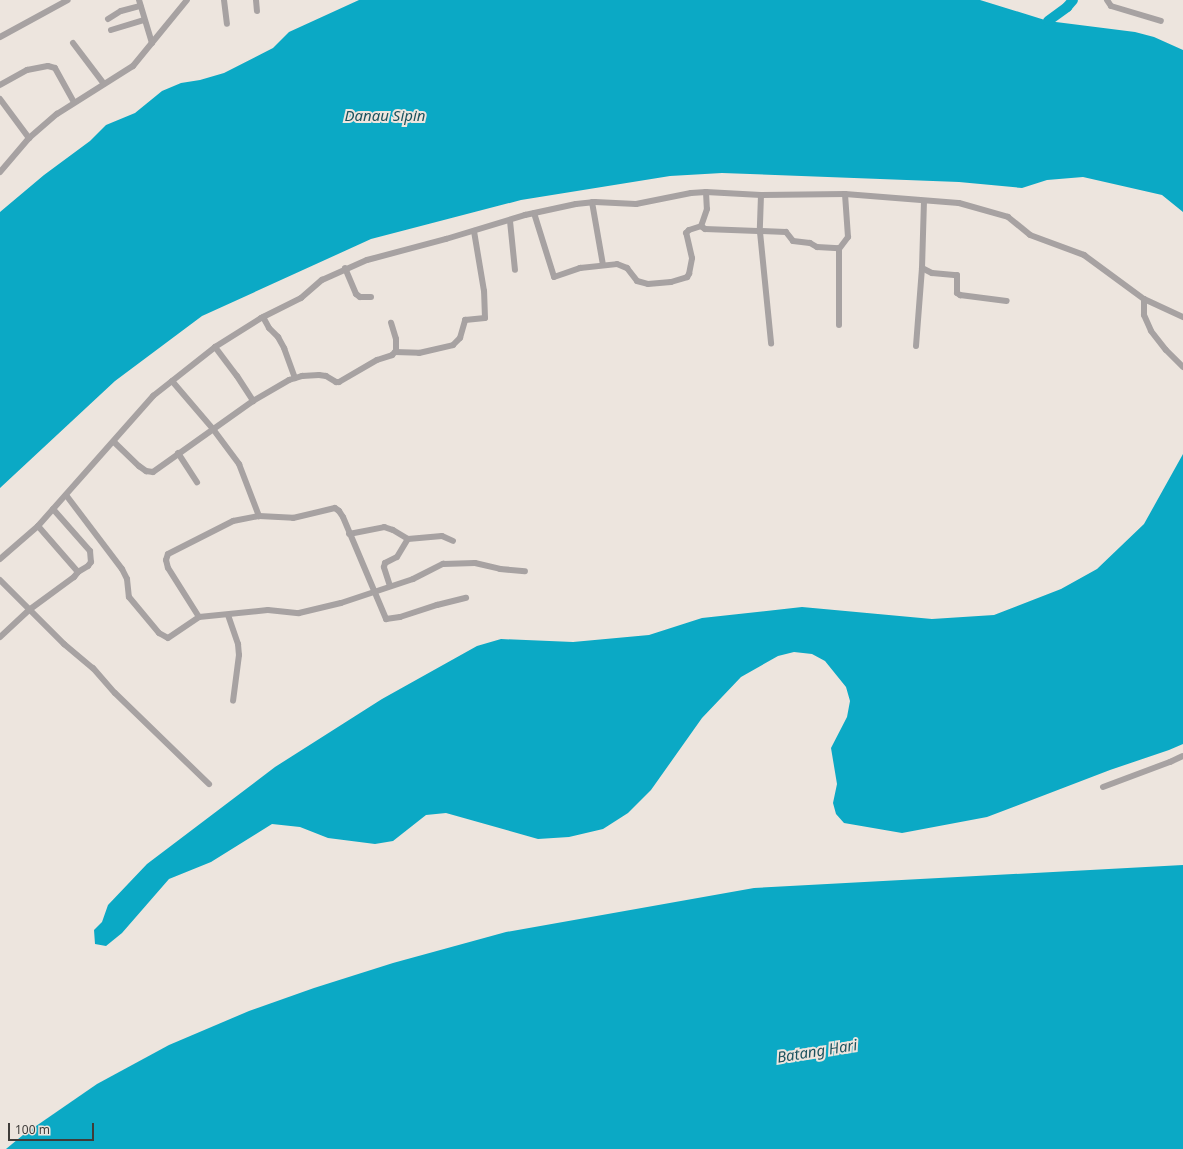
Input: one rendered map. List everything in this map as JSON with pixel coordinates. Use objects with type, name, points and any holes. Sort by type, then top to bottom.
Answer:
[{"type":"street","points":[[0,37],[68,0]]},
{"type":"street","points":[[0,172],[29,138],[57,114],[133,66],[187,0]]},
{"type":"street","points":[[224,0],[227,24]]},
{"type":"street","points":[[256,0],[258,10]]},
{"type":"street","points":[[1107,0],[1111,6],[1162,21]]},
{"type":"street","points":[[108,19],[121,11],[140,3],[152,43]]},
{"type":"street","points":[[111,30],[144,20]]},
{"type":"street","points":[[73,43],[104,84]]},
{"type":"street","points":[[0,85],[27,70],[48,66],[55,68],[74,102]]},
{"type":"street","points":[[0,99],[29,138]]},
{"type":"street","points":[[701,226],[707,209],[706,192]]},
{"type":"street","points":[[0,559],[38,526],[114,442],[142,408],[172,380],[215,347],[263,317],[301,298],[322,280],[345,268],[397,251],[474,231],[534,213],[592,202],[636,204],[691,193],[706,192],[761,195],[845,194],[959,203],[1008,217],[1030,235],[1084,255],[1144,299],[1183,317]]},
{"type":"street","points":[[839,325],[839,249],[848,237],[845,194]]},
{"type":"street","points":[[761,195],[760,232],[771,343]]},
{"type":"street","points":[[916,346],[922,268],[924,201]]},
{"type":"street","points":[[592,202],[604,265]]},
{"type":"street","points":[[534,213],[554,277],[580,268],[617,264],[623,265],[637,281],[648,284],[684,279],[689,274],[692,258],[686,233],[689,230],[701,226],[705,229],[786,232],[793,241],[810,243],[817,247],[837,247],[839,249]]},
{"type":"street","points":[[510,220],[515,270]]},
{"type":"street","points":[[114,442],[139,466],[148,472],[157,470],[178,453],[252,401],[273,388],[295,378],[311,375],[326,376],[336,382],[339,382],[377,360],[395,352],[419,353],[453,345],[460,338],[465,320],[485,318],[484,291],[474,231]]},
{"type":"street","points":[[345,268],[356,294],[360,297],[371,297]]},
{"type":"street","points":[[922,268],[932,273],[957,275],[957,292],[960,295],[1007,301]]},
{"type":"street","points":[[1144,299],[1144,315],[1151,331],[1166,350],[1183,367]]},
{"type":"street","points":[[263,317],[269,328],[278,337],[284,348],[295,378]]},
{"type":"street","points":[[390,323],[396,339],[395,352]]},
{"type":"street","points":[[215,347],[252,401]]},
{"type":"street","points":[[172,380],[213,429],[239,464],[259,516]]},
{"type":"street","points":[[178,453],[197,482]]},
{"type":"street","points":[[66,495],[122,569],[127,579],[129,597],[162,636],[170,638],[199,617],[268,610],[299,613],[341,603],[423,576],[443,564],[448,563],[475,563],[500,570],[525,571]]},
{"type":"street","points":[[199,617],[168,568],[166,557],[168,554],[222,525],[233,521],[259,516],[293,518],[335,508],[340,511],[343,517],[380,609],[388,620],[466,598]]},
{"type":"street","points":[[0,637],[29,610],[92,562],[90,551],[53,509]]},
{"type":"street","points":[[38,526],[78,572]]},
{"type":"street","points":[[349,534],[384,527],[408,539],[442,536],[453,541]]},
{"type":"street","points":[[390,586],[384,567],[385,563],[397,557],[408,539]]},
{"type":"street","points":[[0,580],[64,644],[93,668],[115,694],[209,784]]},
{"type":"street","points":[[228,615],[238,644],[239,655],[233,701]]},
{"type":"street","points":[[1103,787],[1183,756]]},
{"type":"water","name":"Danau Sipin","points":[[359,0],[980,0],[1048,21],[1135,32],[1154,37],[1183,50],[1183,212],[1162,195],[1083,177],[1047,180],[1022,188],[959,182],[722,173],[670,176],[521,200],[371,239],[202,316],[115,381],[0,488],[0,212],[44,175],[90,141],[106,125],[135,113],[162,91],[181,83],[200,80],[224,73],[273,48],[289,32]]},
{"type":"water","points":[[1183,454],[1183,744],[987,817],[902,833],[844,823],[836,814],[833,803],[837,784],[831,748],[847,717],[850,701],[846,687],[825,661],[812,654],[794,652],[778,656],[741,677],[702,718],[651,790],[628,813],[603,829],[569,837],[538,839],[446,813],[426,815],[393,841],[375,844],[328,838],[300,827],[272,824],[211,862],[169,879],[122,933],[106,946],[95,944],[94,930],[102,922],[108,905],[147,864],[275,767],[382,699],[477,646],[501,639],[573,642],[649,635],[702,618],[802,607],[932,619],[994,615],[1061,589],[1097,569],[1144,524]]},
{"type":"water","name":"Batang Hari","points":[[1183,865],[1183,1149],[6,1149],[23,1135],[97,1084],[169,1045],[249,1011],[314,988],[393,963],[506,932],[754,888]]},
{"type":"waterway","points":[[1048,21],[1067,7],[1073,0]]}]
